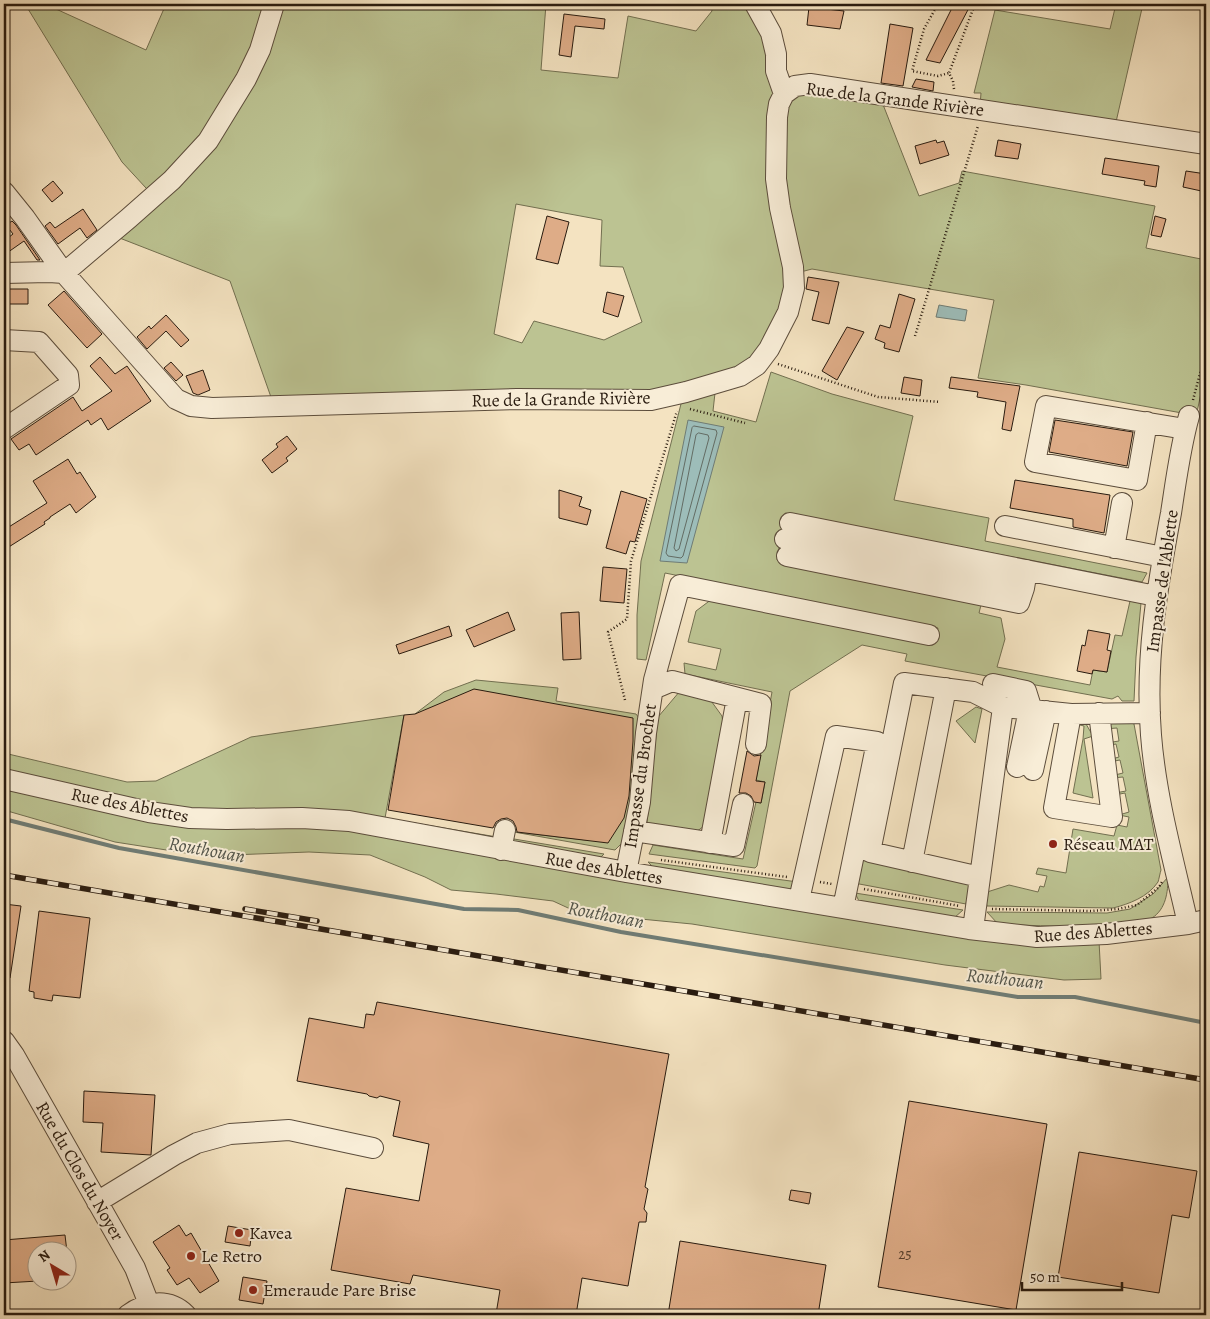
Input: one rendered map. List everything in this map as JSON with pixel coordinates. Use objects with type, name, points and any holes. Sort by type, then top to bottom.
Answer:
[{"type":"street","points":[[4,273],[64,273],[172,180],[208,141],[246,79],[260,50],[274,4]]},
{"type":"street","points":[[755,4],[771,33],[776,54],[776,71],[784,94]]},
{"type":"street","name":"Rue de la Grande Rivière","points":[[4,192],[64,273],[176,399],[192,406],[212,408],[508,400],[651,400],[726,382],[740,376],[757,365],[762,359],[788,312],[794,288],[793,267],[780,208],[776,178],[777,117],[779,104],[784,94],[795,86],[810,84],[1206,144]]},
{"type":"street","points":[[4,340],[39,342],[68,375],[69,385],[4,429]]},
{"type":"street","points":[[1147,422],[1137,480],[1035,462],[1046,406],[1147,422],[1187,422]]},
{"type":"street","name":"Impasse de l'Ablette","points":[[1187,422],[1156,596],[1152,626],[1149,695],[1151,736],[1160,797],[1197,922]]},
{"type":"street","points":[[1114,548],[1122,503]]},
{"type":"street","points":[[1005,526],[1163,557]]},
{"type":"street","points":[[1025,579],[1019,603],[787,539],[1025,579],[1156,596]]},
{"type":"street","name":"Impasse du Brochet","points":[[626,872],[640,802],[646,733],[653,684],[680,585],[929,635]]},
{"type":"street","points":[[912,862],[941,675],[970,680]]},
{"type":"street","points":[[653,684],[672,681],[761,704],[756,744]]},
{"type":"street","points":[[980,877],[870,852],[904,683],[973,692],[1003,707],[1071,714],[1150,713]]},
{"type":"street","points":[[992,684],[1026,692],[1036,710],[1025,769]]},
{"type":"street","points":[[710,843],[737,698]]},
{"type":"street","points":[[973,929],[1003,707]]},
{"type":"street","points":[[1071,714],[1054,808],[1112,817],[1099,713]]},
{"type":"street","points":[[799,900],[836,736],[877,742],[843,908]]},
{"type":"street","name":"Rue des Ablettes","points":[[4,779],[149,812],[190,818],[302,818],[349,821],[503,840],[626,872],[973,929],[1037,937],[1106,934],[1197,922]]},
{"type":"street","points":[[634,831],[734,846],[743,804]]},
{"type":"street","name":"Rue du Clos du Noyer","points":[[4,1041],[14,1055],[135,1268],[149,1304]]},
{"type":"street","points":[[97,1202],[174,1155],[198,1143],[230,1134],[289,1130],[373,1148]]},
{"type":"street","points":[[128,1315],[138,1308],[149,1304],[161,1303],[172,1306],[186,1315]]},
{"type":"path","points":[[938,4],[924,29],[912,71],[938,76],[949,73],[975,4]]},
{"type":"path","points":[[915,336],[983,110]]},
{"type":"path","points":[[1187,422],[1206,351]]},
{"type":"path","points":[[762,359],[878,397],[940,402]]},
{"type":"path","points":[[625,700],[608,632],[627,619],[631,560],[679,406]]},
{"type":"path","points":[[688,408],[746,423]]},
{"type":"green space","points":[[25,4],[45,4],[146,50],[166,4],[251,4],[282,11],[284,4],[546,4],[541,70],[618,78],[628,16],[696,31],[712,11],[711,4],[751,4],[760,22],[769,63],[772,91],[808,91],[882,102],[919,196],[959,183],[962,171],[1155,206],[1146,248],[1206,260],[1206,369],[1196,417],[1026,385],[978,378],[994,300],[812,269],[789,275],[783,306],[761,350],[742,367],[717,375],[713,411],[756,422],[771,372],[832,394],[913,416],[894,500],[989,518],[985,541],[1147,573],[1142,582],[785,513],[777,560],[982,601],[979,613],[1001,618],[1005,639],[997,667],[1090,685],[1093,670],[1107,672],[1115,635],[1122,636],[1130,601],[1141,603],[1134,701],[1122,701],[1118,696],[1112,699],[905,661],[907,654],[862,645],[790,691],[757,866],[755,868],[649,854],[653,845],[743,859],[756,802],[761,803],[765,782],[756,780],[772,692],[685,674],[684,663],[716,670],[721,649],[688,642],[696,611],[712,599],[934,644],[938,628],[665,573],[646,660],[637,659],[637,615],[641,561],[682,400],[272,400],[230,281],[117,237],[158,201],[122,162]],"holes":[[[516,204],[602,220],[600,266],[623,267],[642,322],[604,340],[534,321],[522,343],[494,334]]]},
{"type":"green space","points":[[1116,4],[1143,4],[1116,122],[980,106],[981,93],[974,93],[995,10],[1110,29]]},
{"type":"green space","points":[[476,680],[558,688],[556,701],[636,714],[639,718],[629,836],[615,850],[514,832],[586,840],[600,831],[472,707],[415,714],[444,692]]},
{"type":"green space","points":[[680,691],[709,698],[722,716],[724,730],[704,826],[696,832],[653,827],[647,822],[658,717]]},
{"type":"green space","points":[[976,707],[982,709],[975,743],[956,721]]},
{"type":"green space","points":[[404,715],[385,818],[497,837],[495,840],[384,822],[1099,941],[1101,979],[1064,980],[945,965],[692,924],[579,913],[553,901],[451,890],[425,877],[370,855],[309,852],[205,856],[115,842],[4,810],[4,753],[127,782],[156,781],[251,737]]},
{"type":"green space","points":[[1128,721],[1134,724],[1161,870],[1158,882],[1144,896],[1113,908],[987,906],[984,893],[1009,885],[1038,892],[1040,886],[1044,887],[1047,876],[1036,874],[1038,868],[1066,873],[1073,829],[1114,836],[1117,825],[1127,827],[1129,817],[1119,815],[1129,812],[1125,793],[1115,795],[1115,793],[1126,791],[1123,777],[1112,778],[1111,776],[1123,773],[1120,760],[1109,762],[1108,760],[1119,757],[1116,744],[1106,746],[1106,743],[1119,741],[1117,728],[1104,729],[1104,723]]},
{"type":"green space","points":[[1076,722],[1086,724],[1093,736],[1084,739],[1093,798],[1073,793],[1084,726],[1076,724]]},
{"type":"green space","points":[[514,839],[604,854],[601,857],[562,853],[513,844]]},
{"type":"green space","points":[[861,854],[970,884],[966,904],[854,883]]},
{"type":"green space","points":[[648,862],[798,882],[792,891],[653,867]]},
{"type":"green space","points":[[1168,877],[1167,894],[1160,910],[1152,918],[1137,924],[1040,926],[998,924],[987,912],[1107,913],[1130,909],[1153,894]]},
{"type":"green space","points":[[855,893],[963,910],[954,918],[860,903]]},
{"type":"water","points":[[939,305],[967,310],[965,321],[936,317]]},
{"type":"water","points":[[688,420],[724,427],[687,563],[660,561]]},
{"type":"building","points":[[954,4],[971,4],[940,63],[926,60]]},
{"type":"building","points":[[809,7],[844,11],[840,29],[807,25]]},
{"type":"building","points":[[564,14],[605,19],[604,29],[575,26],[571,57],[559,55]]},
{"type":"building","points":[[890,24],[913,28],[903,86],[881,83]]},
{"type":"building","points":[[916,79],[934,82],[933,91],[912,87]]},
{"type":"building","points":[[936,140],[937,143],[944,141],[949,155],[920,164],[915,146]]},
{"type":"building","points":[[998,140],[1021,144],[1018,159],[995,156]]},
{"type":"building","points":[[1105,158],[1159,166],[1156,187],[1144,185],[1145,181],[1102,174]]},
{"type":"building","points":[[1186,171],[1206,174],[1206,192],[1183,187]]},
{"type":"building","points":[[53,181],[63,193],[52,202],[42,190]]},
{"type":"building","points":[[83,209],[97,230],[87,238],[80,228],[58,244],[45,226],[50,222],[55,228]]},
{"type":"building","points":[[547,216],[569,222],[558,264],[536,259]]},
{"type":"building","points":[[1155,216],[1166,219],[1161,237],[1151,235]]},
{"type":"building","points":[[12,221],[40,260],[37,260],[24,241],[4,255],[4,241],[13,234],[6,225]]},
{"type":"building","points":[[808,277],[839,282],[829,324],[812,320],[819,292],[806,289]]},
{"type":"building","points":[[4,289],[28,289],[28,304],[4,304]]},
{"type":"building","points":[[64,291],[102,334],[87,348],[48,305]]},
{"type":"building","points":[[607,292],[624,296],[618,317],[603,312]]},
{"type":"building","points":[[899,294],[915,299],[899,352],[884,348],[885,343],[875,339],[880,325],[890,328]]},
{"type":"building","points":[[166,315],[189,340],[181,347],[166,331],[147,349],[137,337],[149,326],[151,329]]},
{"type":"building","points":[[847,327],[864,332],[837,380],[822,371]]},
{"type":"building","points":[[100,357],[115,374],[127,366],[151,401],[108,430],[101,418],[91,425],[88,420],[36,455],[29,444],[19,450],[11,439],[73,397],[82,411],[112,391],[90,366]]},
{"type":"building","points":[[171,362],[183,375],[176,381],[164,368]]},
{"type":"building","points":[[203,370],[210,390],[198,395],[193,393],[186,376]]},
{"type":"building","points":[[904,377],[922,380],[920,396],[901,393]]},
{"type":"building","points":[[951,377],[1020,386],[1011,431],[1002,429],[1006,402],[977,397],[978,392],[949,388]]},
{"type":"building","points":[[1055,420],[1133,432],[1127,466],[1049,452]]},
{"type":"building","points":[[287,436],[297,449],[286,458],[288,461],[272,473],[262,460],[278,447],[276,444]]},
{"type":"building","points":[[68,459],[77,474],[80,472],[96,497],[76,513],[70,504],[50,517],[44,522],[45,524],[4,550],[4,530],[47,503],[33,481]]},
{"type":"building","points":[[1015,480],[1110,495],[1104,533],[1073,527],[1073,519],[1010,508]]},
{"type":"building","points":[[559,490],[582,497],[579,506],[591,510],[587,525],[559,518]]},
{"type":"building","points":[[621,491],[647,499],[635,542],[630,541],[626,554],[606,548]]},
{"type":"building","points":[[603,567],[627,569],[624,603],[600,601]]},
{"type":"building","points":[[508,612],[515,630],[474,647],[466,630]]},
{"type":"building","points":[[579,612],[581,659],[563,660],[561,613]]},
{"type":"building","points":[[449,626],[452,636],[399,654],[396,645]]},
{"type":"building","points":[[1088,630],[1110,634],[1107,650],[1111,651],[1107,672],[1093,670],[1092,674],[1077,671],[1082,645],[1085,646]]},
{"type":"building","points":[[474,689],[633,718],[629,796],[624,818],[608,843],[517,832],[513,821],[507,818],[496,822],[493,828],[388,810],[404,715],[415,714]]},
{"type":"building","points":[[747,751],[754,756],[761,755],[756,781],[765,782],[761,803],[754,802],[751,796],[746,793],[739,793]]},
{"type":"building","points":[[4,904],[21,906],[10,978],[4,978]]},
{"type":"building","points":[[39,911],[90,918],[80,998],[53,995],[52,1001],[34,998],[34,992],[29,991]]},
{"type":"building","points":[[377,1002],[669,1054],[645,1187],[648,1189],[644,1209],[647,1213],[646,1222],[639,1222],[628,1286],[582,1278],[576,1315],[502,1315],[496,1314],[500,1290],[413,1275],[410,1284],[331,1270],[346,1188],[419,1201],[429,1144],[393,1136],[400,1101],[297,1081],[309,1018],[364,1028],[366,1014],[374,1015]]},
{"type":"building","points":[[84,1091],[155,1095],[151,1155],[101,1152],[103,1123],[83,1122]]},
{"type":"building","points":[[909,1101],[1047,1124],[1016,1310],[878,1287]]},
{"type":"building","points":[[1079,1152],[1197,1171],[1189,1218],[1172,1215],[1159,1293],[1058,1277]]},
{"type":"building","points":[[791,1190],[811,1193],[809,1204],[789,1200]]},
{"type":"building","name":"Le Retro","points":[[179,1225],[186,1236],[191,1233],[219,1281],[200,1293],[189,1278],[177,1285],[167,1270],[170,1268],[153,1242]]},
{"type":"building","name":"Kavea","points":[[228,1226],[252,1230],[250,1246],[225,1242]]},
{"type":"building","points":[[65,1235],[66,1242],[28,1242],[28,1282],[4,1283],[4,1240]]},
{"type":"building","points":[[680,1241],[826,1265],[818,1315],[668,1315]]},
{"type":"building","name":"Emeraude Pare Brise","points":[[243,1277],[267,1281],[263,1304],[239,1300]]},
{"type":"waterway","name":"Routhouan","points":[[4,819],[119,848],[464,909],[518,910],[621,932],[1018,997],[1075,997],[1206,1023]]},
{"type":"railway","points":[[4,875],[1206,1080]]},
{"type":"railway","points":[[245,909],[317,921]]},
{"type":"place","name":"Réseau MAT","points":[[1053,844]]},
{"type":"place","name":"Kavea","points":[[239,1233]]},
{"type":"place","name":"Le Retro","points":[[191,1256]]},
{"type":"place","name":"Emeraude Pare Brise","points":[[253,1290]]}]
